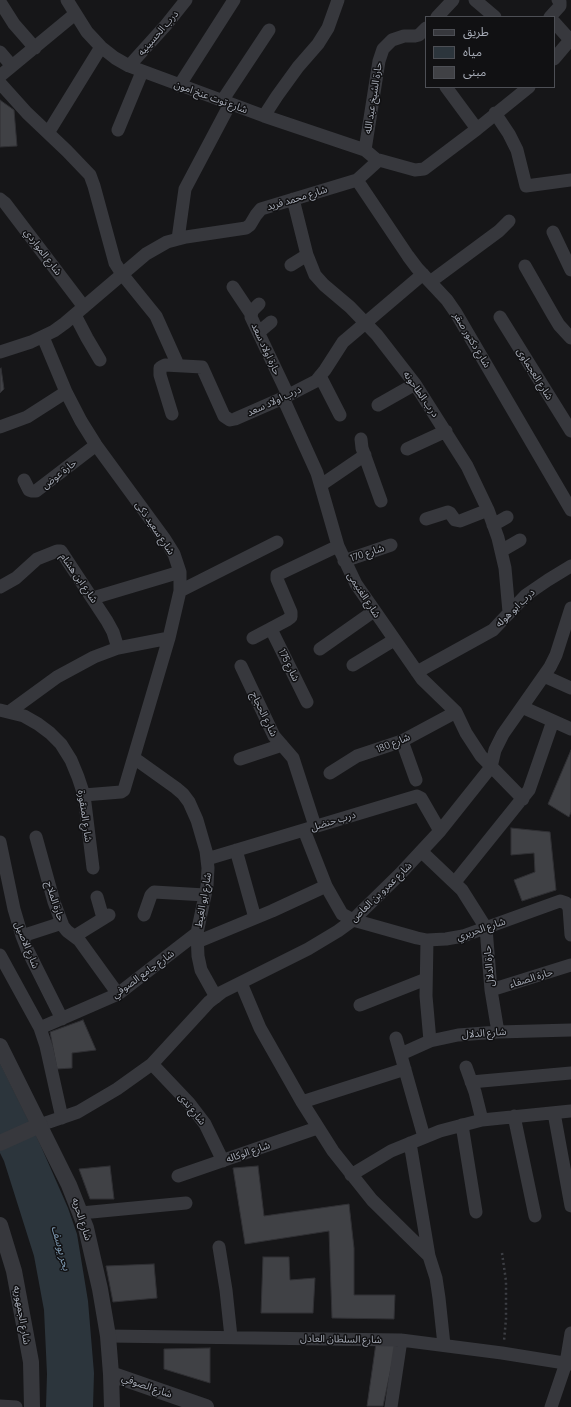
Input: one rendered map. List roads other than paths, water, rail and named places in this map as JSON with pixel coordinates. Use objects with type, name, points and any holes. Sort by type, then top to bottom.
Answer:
[{"type":"street","name":"شارع توت عنخ امون","points":[[67,0],[87,32],[101,48],[129,66],[226,103],[365,150],[377,160]]},
{"type":"street","name":"درب الحسينيه","points":[[129,66],[166,25],[186,0]]},
{"type":"street","points":[[179,86],[234,0]]},
{"type":"street","points":[[264,116],[298,67],[318,44],[328,28],[338,0]]},
{"type":"street","points":[[438,16],[453,0]]},
{"type":"street","points":[[475,0],[494,16]]},
{"type":"street","points":[[551,16],[560,6],[560,2],[558,0]]},
{"type":"street","points":[[0,2],[14,24],[34,48]]},
{"type":"street","points":[[0,76],[75,14]]},
{"type":"street","points":[[555,23],[570,40],[555,58]]},
{"type":"street","name":"حارة الشيخ عبد الله","points":[[365,150],[379,61],[383,49],[392,40],[404,36],[419,35],[425,29]]},
{"type":"street","points":[[178,239],[185,189],[226,103],[269,30]]},
{"type":"street","points":[[48,133],[101,48]]},
{"type":"street","points":[[0,52],[12,66]]},
{"type":"street","points":[[118,130],[142,72]]},
{"type":"street","points":[[0,83],[27,113],[90,175],[114,263],[156,316],[178,366]]},
{"type":"street","points":[[447,88],[477,129]]},
{"type":"street","points":[[377,160],[383,160],[415,170],[424,169],[528,88]]},
{"type":"street","points":[[496,113],[517,150],[526,186],[571,180]]},
{"type":"street","name":"شارع محمد فريد","points":[[0,352],[19,347],[54,331],[156,247],[178,239],[243,229],[250,226],[261,209],[357,180],[377,160]]},
{"type":"street","name":"شارع دكتور صقر","points":[[357,180],[408,256],[447,300],[456,313],[571,510]]},
{"type":"street","name":"شارع المواردي","points":[[0,199],[5,203],[80,311],[87,338],[100,360]]},
{"type":"street","name":"درب الطاحونه","points":[[293,199],[307,255],[315,276],[324,286],[350,307],[365,322],[415,384],[467,466],[488,510],[501,551],[507,585],[509,612]]},
{"type":"street","name":"درب اولاد سعد","points":[[172,414],[159,372],[160,368],[165,365],[202,367],[224,416],[230,420],[235,419],[286,397],[310,384],[320,376],[343,342],[365,322],[427,278],[499,231],[509,221]]},
{"type":"street","points":[[553,232],[571,270]]},
{"type":"street","points":[[292,265],[307,255]]},
{"type":"street","points":[[525,266],[553,315],[571,338]]},
{"type":"street","name":"حارة اولاد سعد","points":[[233,287],[255,309],[259,332],[286,397]]},
{"type":"street","name":"شارع العجماوى","points":[[500,317],[571,431]]},
{"type":"street","points":[[259,332],[271,322]]},
{"type":"street","name":"شارع سعيد ذكى","points":[[43,337],[66,392],[81,421],[96,445],[164,538],[174,554],[180,572],[180,591],[169,638],[123,791],[84,795]]},
{"type":"street","points":[[320,376],[340,414]]},
{"type":"street","points":[[378,405],[415,384]]},
{"type":"street","points":[[0,427],[26,417],[66,392]]},
{"type":"street","name":"شارع الغنيمى","points":[[286,397],[321,485],[338,546],[356,584],[422,679],[456,712],[473,745],[490,767],[523,799]]},
{"type":"street","points":[[407,449],[446,431]]},
{"type":"street","points":[[361,439],[362,448],[381,501]]},
{"type":"street","name":"حارة عوض","points":[[24,480],[29,490],[32,492],[36,491],[96,445]]},
{"type":"street","points":[[321,485],[365,455]]},
{"type":"street","points":[[426,519],[448,512],[455,520],[460,522],[488,510]]},
{"type":"street","points":[[493,526],[507,517]]},
{"type":"street","points":[[501,551],[520,540]]},
{"type":"street","points":[[180,591],[277,542]]},
{"type":"street","points":[[253,638],[289,619],[291,614],[277,579],[278,575],[338,546]]},
{"type":"street","name":"شارع 170","points":[[344,561],[391,546]]},
{"type":"street","name":"شارع ابن هشام","points":[[0,587],[16,578],[38,559],[59,551],[64,554],[93,598],[113,632],[118,648]]},
{"type":"street","name":"درب ابو هوله","points":[[417,672],[493,630],[509,612],[536,588],[571,566]]},
{"type":"street","points":[[93,598],[180,572]]},
{"type":"street","points":[[320,649],[374,611]]},
{"type":"street","name":"شارع عمرو بن العاص","points":[[35,1127],[78,1112],[105,1098],[152,1064],[202,1008],[216,997],[308,949],[353,920],[422,852],[490,767],[503,734],[544,676],[556,656],[571,611]]},
{"type":"street","name":"شارع 175","points":[[271,629],[307,702]]},
{"type":"street","points":[[5,711],[73,667],[94,657],[118,648],[169,638]]},
{"type":"street","points":[[353,665],[394,640]]},
{"type":"street","name":"شارع الحجاج","points":[[241,666],[274,736],[293,758],[326,886],[342,914],[353,920]]},
{"type":"street","points":[[544,676],[571,688]]},
{"type":"street","points":[[522,707],[571,729]]},
{"type":"street","name":"شارع المنقورة","points":[[5,711],[24,716],[50,733],[61,744],[70,760],[84,795],[93,868]]},
{"type":"street","name":"شارع 180","points":[[330,773],[364,753],[382,749],[402,741],[456,712]]},
{"type":"street","points":[[455,882],[529,790],[553,721]]},
{"type":"street","points":[[402,741],[416,780]]},
{"type":"street","points":[[240,759],[282,745]]},
{"type":"street","name":"شارع ابو الغيط","points":[[134,758],[176,788],[189,802],[197,820],[207,859],[208,877],[197,937],[198,956],[201,970],[216,997]]},
{"type":"street","name":"درب حنضل","points":[[207,859],[417,796],[421,798],[440,831]]},
{"type":"street","name":"حارة الملاح","points":[[36,836],[65,929],[79,940],[118,994]]},
{"type":"street","name":"شارع الاصيل","points":[[0,842],[14,909],[22,936],[27,950],[62,1019]]},
{"type":"street","points":[[236,850],[255,918]]},
{"type":"street","name":"حارة الدلال","points":[[422,852],[462,890],[486,928],[491,990],[498,1032]]},
{"type":"street","name":"شارع جامع الصوفي","points":[[40,1028],[118,994],[197,937],[255,918],[326,886]]},
{"type":"street","points":[[144,915],[151,895],[154,892],[205,895]]},
{"type":"street","points":[[75,936],[106,917],[96,897]]},
{"type":"street","name":"شارع الحريري","points":[[353,920],[417,938],[427,940],[446,940],[486,928],[560,901],[566,903],[569,908],[571,935]]},
{"type":"street","points":[[22,936],[62,923]]},
{"type":"street","points":[[427,940],[426,996],[430,1041]]},
{"type":"street","points":[[0,955],[40,1028],[46,1046],[62,1118]]},
{"type":"street","name":"حارة الصفاء","points":[[491,990],[571,965]]},
{"type":"street","points":[[360,1005],[426,979]]},
{"type":"street","points":[[241,983],[260,1028],[317,1128],[351,1175],[372,1200],[429,1256]]},
{"type":"street","name":"شارع الدلال","points":[[401,1054],[430,1041],[458,1035],[498,1032],[571,1030]]},
{"type":"street","points":[[396,1038],[424,1137]]},
{"type":"street","name":"شارع الحريه","points":[[0,1046],[35,1127],[69,1185],[81,1213],[100,1289],[108,1336],[112,1407]]},
{"type":"street","name":"شارع ندى","points":[[152,1064],[189,1103],[205,1124],[223,1161]]},
{"type":"street","points":[[466,1066],[482,1120]]},
{"type":"street","points":[[302,1102],[405,1069]]},
{"type":"street","points":[[471,1082],[571,1074]]},
{"type":"street","points":[[351,1175],[390,1151],[440,1131],[482,1120],[571,1111]]},
{"type":"street","points":[[554,1113],[571,1206]]},
{"type":"street","points":[[514,1116],[535,1216]]},
{"type":"street","points":[[462,1125],[476,1212]]},
{"type":"street","points":[[0,1143],[35,1127]]},
{"type":"street","name":"شارع الوكاله","points":[[178,1176],[317,1128]]},
{"type":"street","points":[[410,1143],[429,1256],[436,1278],[444,1345]]},
{"type":"street","points":[[81,1213],[186,1202]]},
{"type":"street","name":"شارع الجمهوريه","points":[[0,1226],[14,1271],[31,1362],[32,1407]]},
{"type":"street","points":[[219,1246],[231,1337]]},
{"type":"street","points":[[551,1407],[568,1364],[571,1333]]},
{"type":"street","name":"شارع السلطان العادل","points":[[108,1336],[401,1340],[502,1353],[568,1364]]},
{"type":"street","points":[[390,1407],[401,1340]]},
{"type":"street","name":"شارع الصوفي","points":[[111,1374],[206,1407]]},
{"type":"street","points":[[0,1406],[16,1407]]},
{"type":"water","name":"بحر يوسف","points":[[0,1063],[40,1144],[68,1208],[77,1234],[88,1301],[94,1373],[93,1407],[46,1407],[47,1374],[44,1310],[34,1256],[4,1161],[0,1153]]}]
